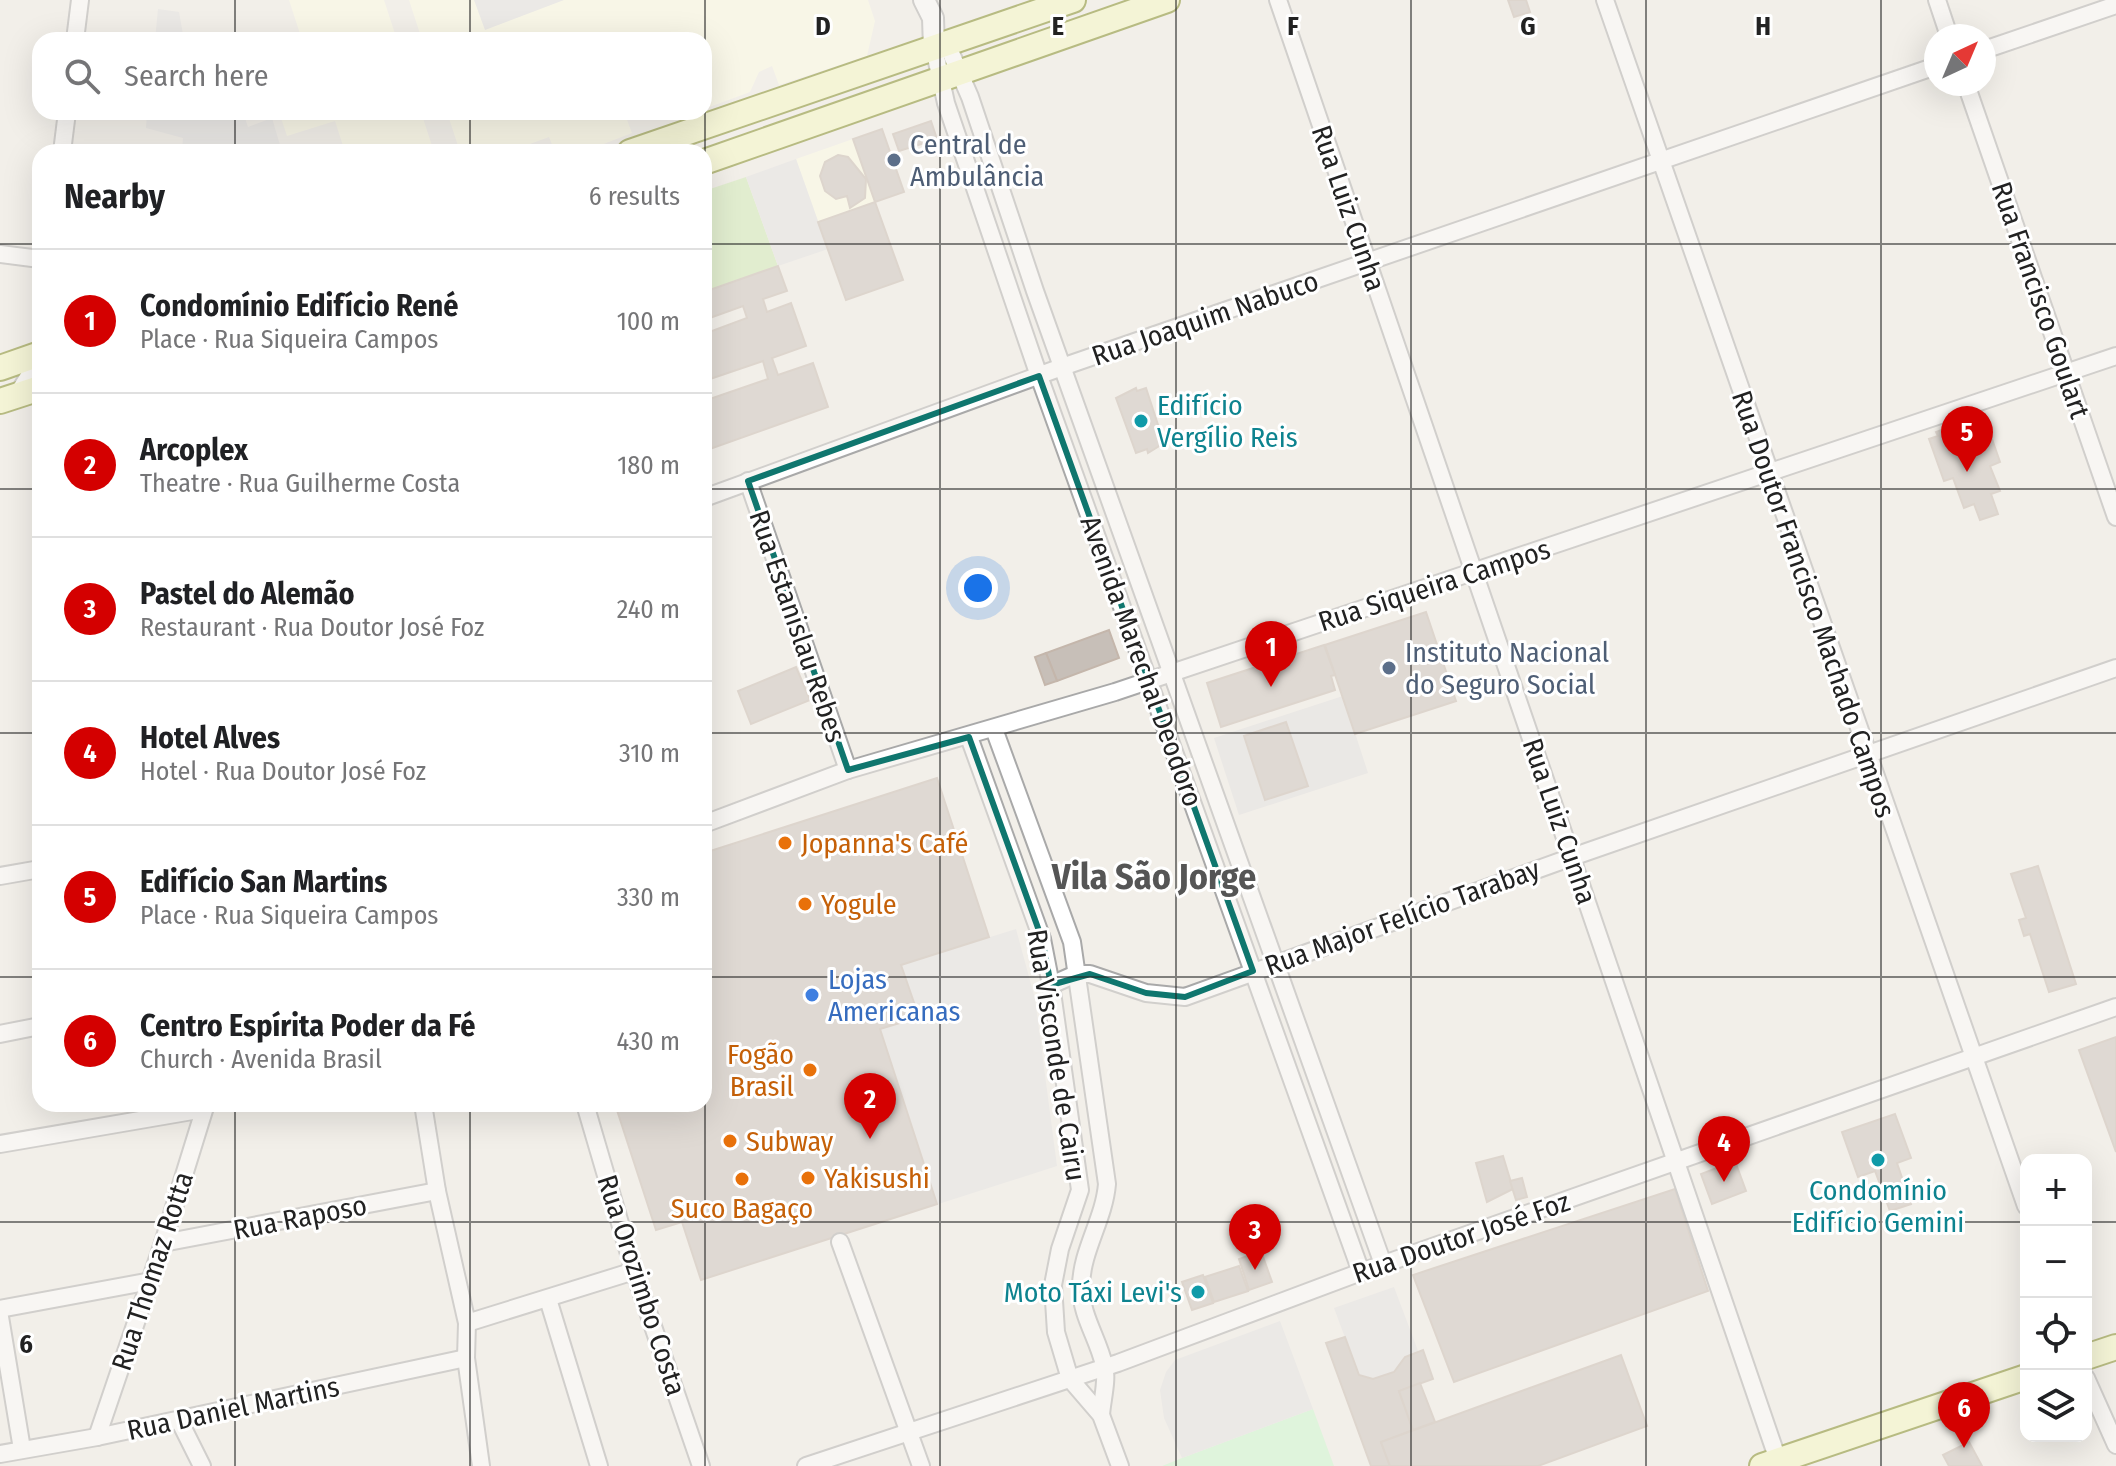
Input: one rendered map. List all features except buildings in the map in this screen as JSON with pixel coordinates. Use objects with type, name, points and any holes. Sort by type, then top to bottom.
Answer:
[{"type":"main road","points":[[653,144],[1073,0]]},
{"type":"main road","points":[[712,159],[1167,0]]},
{"type":"main road","points":[[0,368],[32,358]]},
{"type":"main road","points":[[2092,1355],[2116,1347]]},
{"type":"main road","points":[[1770,1463],[2020,1379]]},
{"type":"street","points":[[76,32],[80,0]]},
{"type":"street","points":[[924,0],[933,18],[940,46]]},
{"type":"street","name":"Rua Luiz Cunha","points":[[1278,0],[1678,1161],[1770,1463]]},
{"type":"street","name":"Rua Doutor Francisco Machado Campos","points":[[1605,0],[1865,754],[2020,1189]]},
{"type":"street","points":[[1937,0],[1945,24]]},
{"type":"street","points":[[1996,46],[2116,5]]},
{"type":"street","name":"Avenida Marechal Deodoro","points":[[940,46],[1062,367],[1383,1264]]},
{"type":"street","name":"Rua Joaquim Nabuco","points":[[712,495],[1062,367],[1367,263],[1660,158],[1924,70]]},
{"type":"street","name":"Avenida Marechal Deodoro","points":[[950,75],[1039,376],[1361,1272]]},
{"type":"street","name":"Rua Francisco Goulart","points":[[1970,96],[2116,517]]},
{"type":"street","points":[[63,144],[66,120]]},
{"type":"street","points":[[0,254],[32,258]]},
{"type":"street","name":"Rua Siqueira Campos","points":[[712,821],[848,770],[969,737],[1475,573],[2116,356]]},
{"type":"street","points":[[19,395],[32,371]]},
{"type":"street","name":"Rua Estanislau Rebes","points":[[748,481],[848,770]]},
{"type":"street","name":"Rua Major Felício Tarabay","points":[[1076,974],[1090,974],[1146,993],[1185,997],[1572,857],[2116,668]]},
{"type":"street","name":"Rua Visconde de Cairu","points":[[994,729],[1072,942],[1107,1184],[1102,1217],[1091,1241],[1081,1285],[1084,1314],[1105,1367],[1101,1415]]},
{"type":"street","name":"Rua Visconde de Cairu","points":[[969,737],[1042,939],[1051,985],[1080,1190],[1060,1249],[1053,1285],[1056,1332],[1070,1379],[1101,1415],[1120,1466]]},
{"type":"street","points":[[0,876],[32,870]]},
{"type":"street","points":[[1051,985],[1076,974]]},
{"type":"street","name":"Rua Doutor José Foz","points":[[806,1466],[1105,1367],[1383,1264],[2116,1007]]},
{"type":"street","points":[[0,1034],[32,1028]]},
{"type":"street","points":[[0,1144],[173,1112]]},
{"type":"street","name":"Rua Thomaz Rotta","points":[[97,1437],[151,1281],[203,1112]]},
{"type":"street","points":[[424,1112],[437,1191],[467,1323],[466,1358],[481,1466]]},
{"type":"street","name":"Rua Orozimbo Costa","points":[[587,1112],[634,1271],[701,1466]]},
{"type":"street","name":"Rua Raposo","points":[[163,1243],[437,1191]]},
{"type":"street","points":[[840,1242],[921,1466]]},
{"type":"street","points":[[467,1323],[634,1271]]},
{"type":"street","points":[[0,1309],[151,1281]]},
{"type":"street","points":[[548,1299],[599,1466]]},
{"type":"street","points":[[0,1317],[22,1449]]},
{"type":"street","name":"Rua Daniel Martins","points":[[0,1454],[97,1437],[466,1358]]},
{"type":"street","points":[[2092,1391],[2116,1445]]},
{"type":"street","points":[[179,1420],[202,1466]]},
{"type":"highlighted area","points":[[1039,376],[1253,971],[1185,997],[1146,993],[1090,974],[1051,985],[1042,939],[969,737],[848,770],[748,481]]},
{"type":"shaded area","points":[[289,0],[384,0],[394,32],[299,32]]},
{"type":"shaded area","points":[[409,0],[868,0],[875,21],[867,56],[779,85],[772,66],[759,72],[750,92],[712,106],[712,32],[419,32]]},
{"type":"shaded area","points":[[474,0],[564,0],[485,30]]},
{"type":"shaded area","points":[[158,9],[179,12],[183,32],[156,32]]},
{"type":"shaded area","points":[[146,120],[246,120],[248,127],[273,120],[280,144],[183,144],[183,138],[146,128]]},
{"type":"shaded area","points":[[282,120],[424,120],[431,144],[342,144],[335,121],[287,136]]},
{"type":"shaded area","points":[[450,120],[627,120],[632,133],[604,144],[552,144],[549,137],[530,144],[457,144]]},
{"type":"shaded area","points":[[853,139],[875,202],[818,222],[796,159]]},
{"type":"shaded area","points":[[796,159],[828,249],[778,266],[746,177]]},
{"type":"shaded area","points":[[1343,696],[1368,773],[1239,815],[1214,738]]},
{"type":"shaded area","points":[[1016,929],[1035,999],[1057,1166],[701,1280],[682,1222],[656,1230],[618,1112],[712,1112],[712,1101],[880,1029],[918,1017],[901,965]]},
{"type":"shaded area","points":[[1394,1287],[1426,1372],[1366,1394],[1334,1308]]},
{"type":"shaded area","points":[[1280,1321],[1313,1409],[1182,1458],[1164,1418],[1160,1390],[1166,1372],[1175,1360]]},
{"type":"green space","points":[[746,177],[778,266],[712,289],[712,188]]},
{"type":"green space","points":[[1313,1409],[1334,1466],[1162,1466],[1182,1458]]},
{"type":"place","name":"Central de Ambulância","points":[[894,160]]},
{"type":"place","name":"Edifício Vergílio Reis","points":[[1141,421]]},
{"type":"place","name":"Edifício San Martins","points":[[1967,472]]},
{"type":"place","name":"Instituto Nacional do Seguro Social","points":[[1389,668]]},
{"type":"place","name":"Condomínio Edifício René","points":[[1271,687]]},
{"type":"place","name":"Jopanna's Café","points":[[785,843]]},
{"type":"place","name":"Yogule","points":[[805,904]]},
{"type":"place","name":"Lojas Americanas","points":[[812,995]]},
{"type":"place","name":"Fogão Brasil","points":[[810,1070]]},
{"type":"place","name":"Arcoplex","points":[[870,1139]]},
{"type":"place","name":"Subway","points":[[730,1141]]},
{"type":"place","name":"Condomínio Edifício Gemini","points":[[1878,1160]]},
{"type":"place","name":"Yakisushi","points":[[808,1178]]},
{"type":"place","name":"Suco Bagaço","points":[[742,1179]]},
{"type":"place","name":"Hotel Alves","points":[[1724,1182]]},
{"type":"place","name":"Pastel do Alemão","points":[[1255,1270]]},
{"type":"place","name":"Moto Táxi Levi's","points":[[1198,1292]]},
{"type":"place","name":"Centro Espírita Poder da Fé","points":[[1964,1448]]},
{"type":"district","name":"Vila São Jorge","points":[[1154,876]]}]
